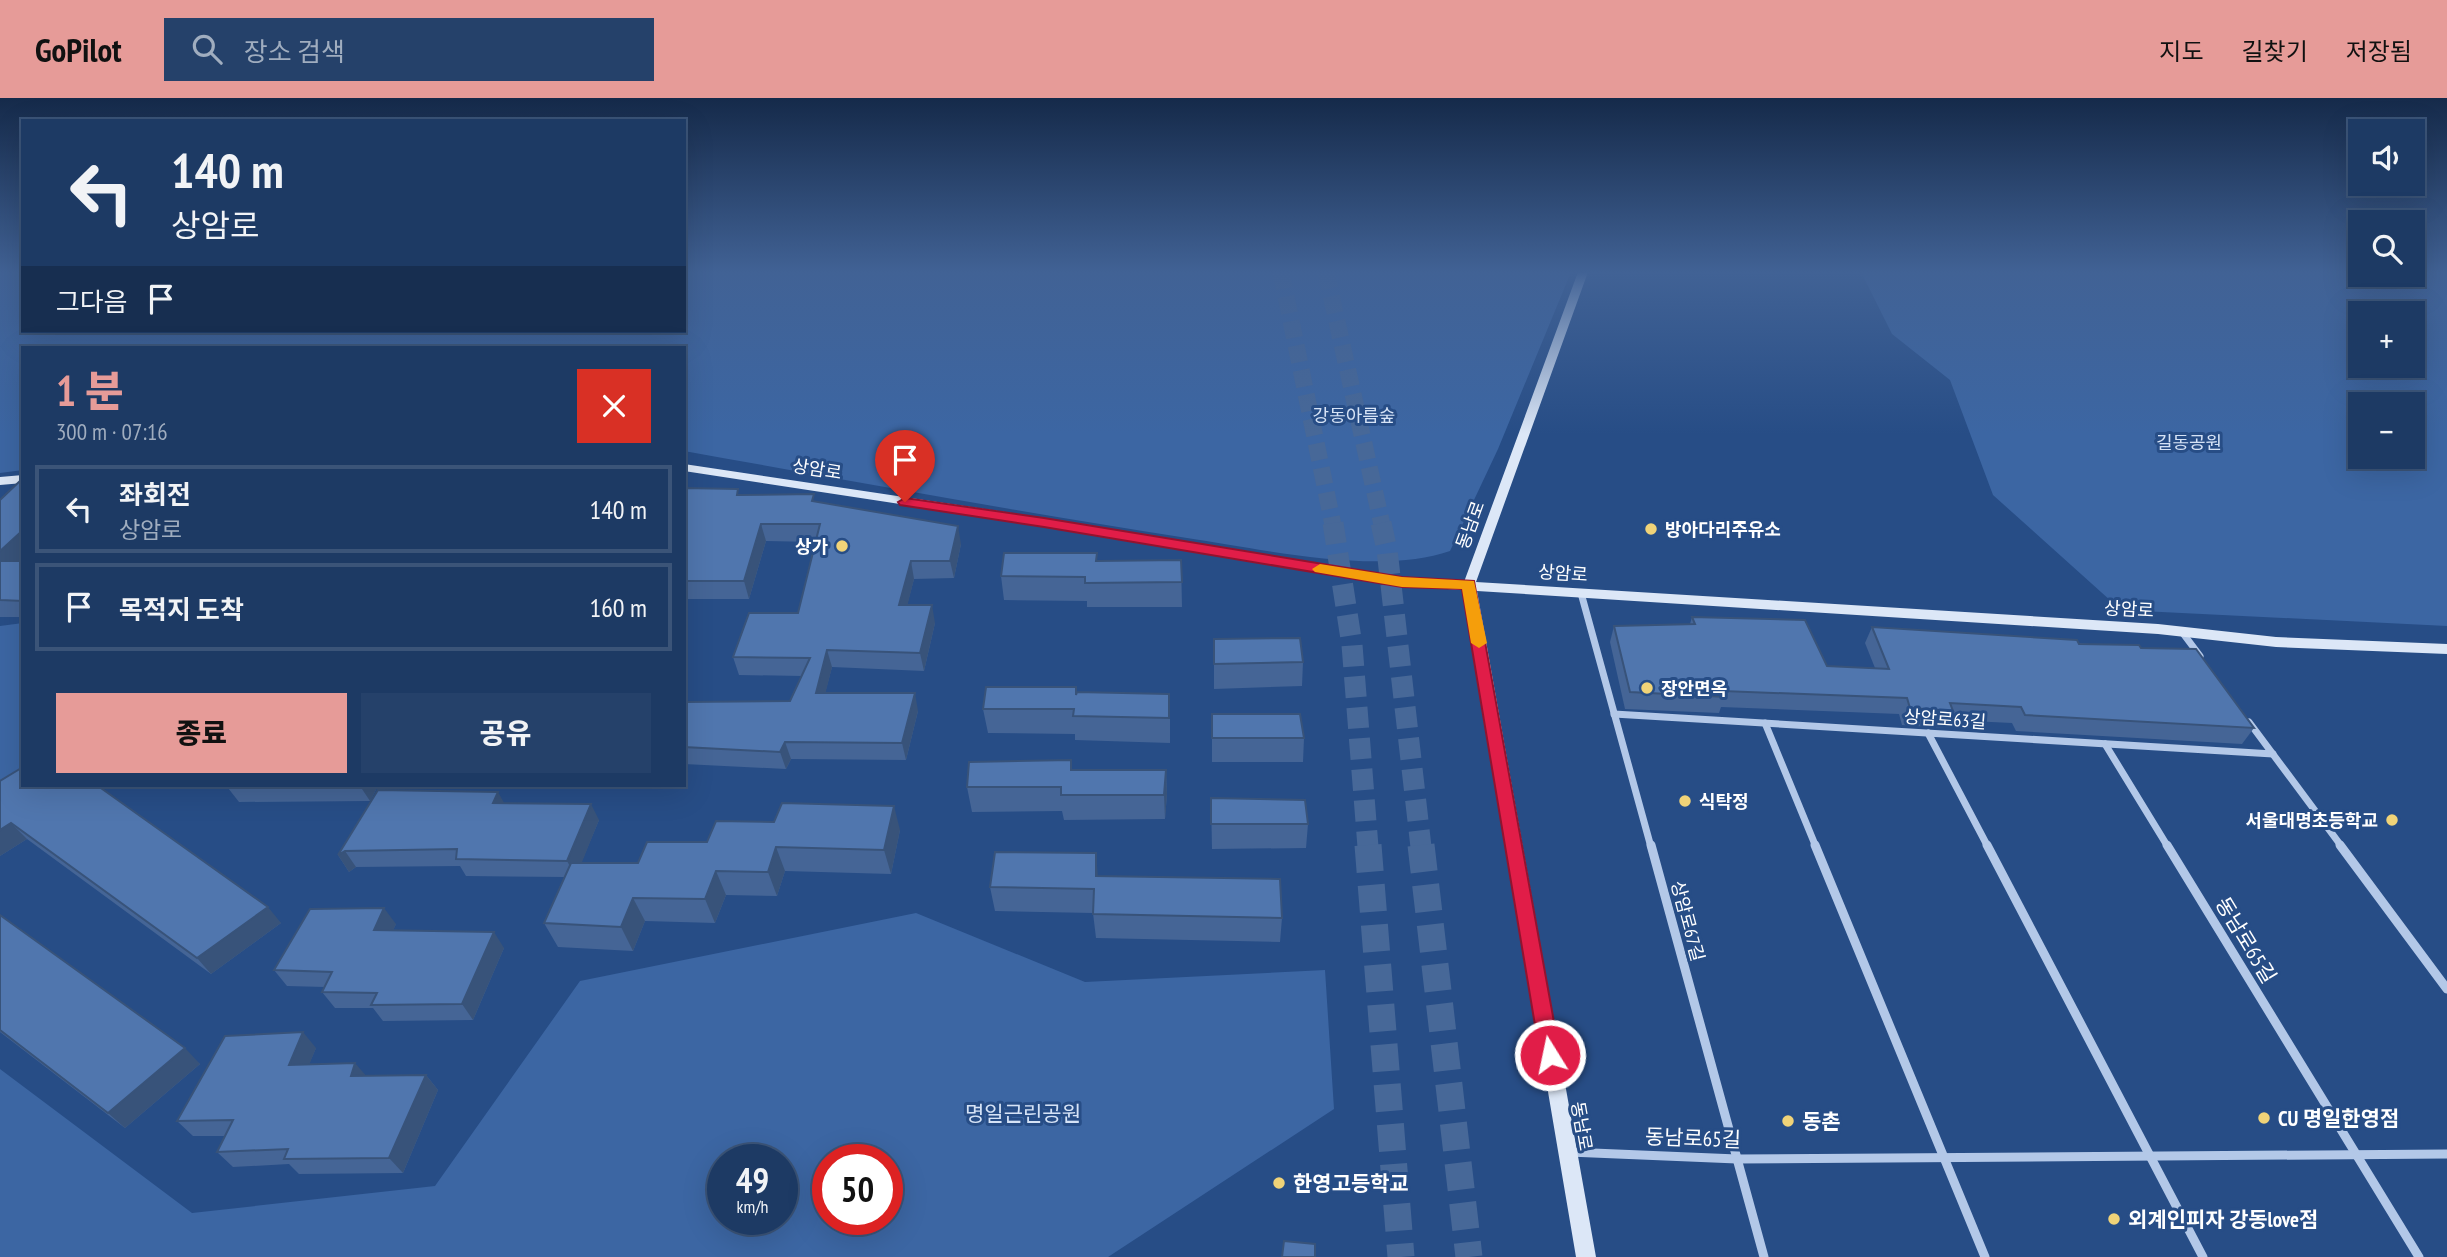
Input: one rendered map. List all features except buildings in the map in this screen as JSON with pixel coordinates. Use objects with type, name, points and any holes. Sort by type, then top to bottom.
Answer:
[{"type":"main road","name":"동남로","points":[[1563,326],[1469,585],[1586,1257]]},
{"type":"main road","name":"상암로","points":[[686,467],[1044,522],[1402,582],[2182,632],[2276,642],[2447,649]]},
{"type":"main road","points":[[0,481],[21,479]]},
{"type":"street","name":"상암로67길","points":[[1581,593],[1764,1257]]},
{"type":"street","points":[[2182,632],[2209,668]]},
{"type":"street","points":[[2241,711],[2447,989]]},
{"type":"street","name":"상암로63길","points":[[1614,714],[2273,754]]},
{"type":"street","points":[[1765,723],[1985,1257]]},
{"type":"street","points":[[1928,733],[2203,1257]]},
{"type":"street","name":"동남로65길","points":[[2105,744],[2418,1257]]},
{"type":"street","name":"동남로65길","points":[[1567,1152],[1737,1159],[2447,1154]]},
{"type":"green space","name":"강동아름숲","points":[[0,326],[21,326],[21,333],[686,333],[686,326],[1549,326],[1498,449],[1450,551],[1421,558],[1390,561],[1320,558],[1250,548],[998,507],[686,451],[686,346],[21,346],[21,470],[0,473]]},
{"type":"green space","name":"길동공원","points":[[1888,326],[2348,326],[2348,378],[2425,378],[2425,326],[2447,326],[2447,626],[2121,610],[1993,495],[1950,380],[1892,334]]},
{"type":"green space","points":[[21,623],[21,785],[0,798],[0,626]]},
{"type":"green space","name":"명일근린공원","points":[[916,913],[1085,982],[1325,970],[1334,1109],[1108,1257],[0,1257],[0,1069],[192,1213],[435,1186],[580,981]]},
{"type":"tunnel","points":[[1292,326],[1333,525]]},
{"type":"tunnel","points":[[1338,326],[1382,525]]},
{"type":"tunnel","points":[[1333,523],[1352,645],[1368,847]]},
{"type":"tunnel","points":[[1381,523],[1387,550],[1421,847]]},
{"type":"tunnel","points":[[1368,845],[1401,1257]]},
{"type":"tunnel","points":[[1421,845],[1469,1257]]},
{"type":"slow traffic","points":[[1320,569],[1402,582],[1469,585],[1479,643]]},
{"type":"place","name":"방아다리주유소","points":[[1651,529]]},
{"type":"place","name":"상가","points":[[842,546]]},
{"type":"place","name":"장안면옥","points":[[1647,688]]},
{"type":"place","name":"식탁정","points":[[1685,801]]},
{"type":"place","name":"서울대명초등학교","points":[[2392,820]]},
{"type":"place","name":"CU 명일한영점","points":[[2264,1118]]},
{"type":"place","name":"동촌","points":[[1788,1121]]},
{"type":"place","name":"한영고등학교","points":[[1279,1183]]},
{"type":"place","name":"외계인피자 강동love점","points":[[2114,1219]]},
{"type":"route","points":[[905,502],[1044,522],[1402,582],[1469,585],[1550,1055]]}]
